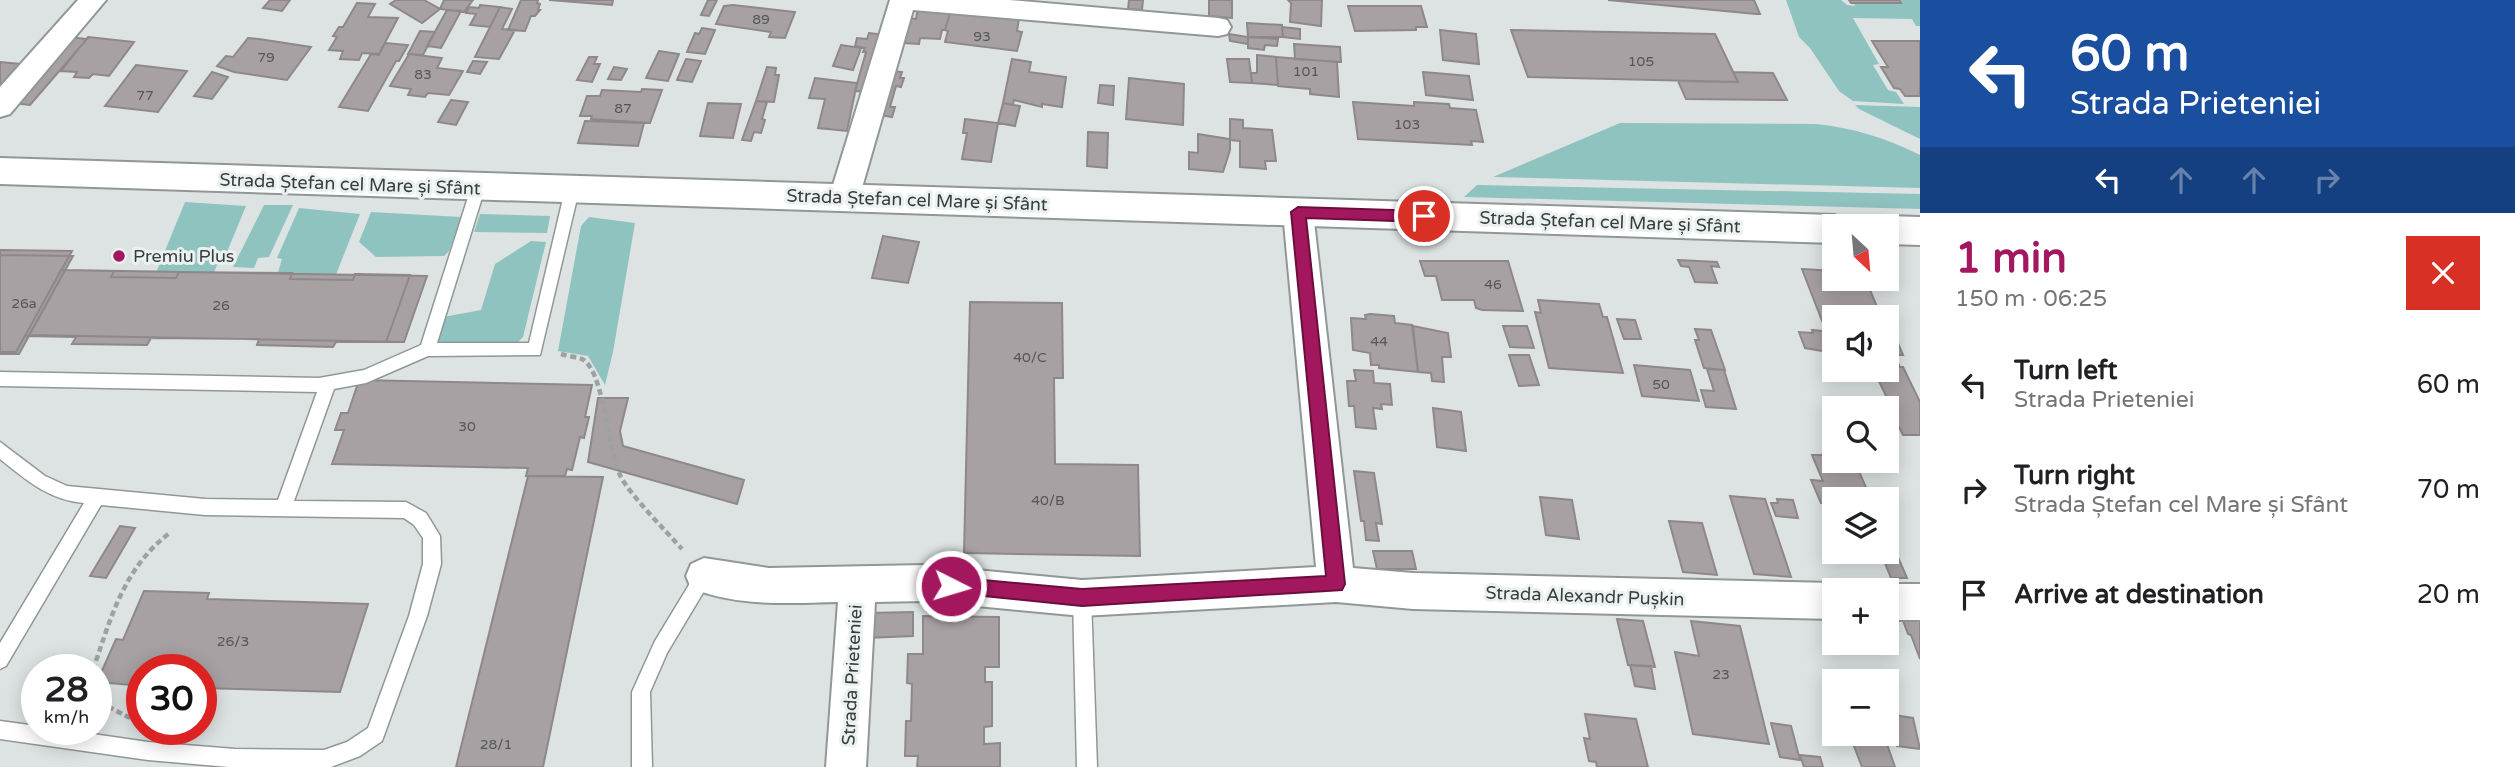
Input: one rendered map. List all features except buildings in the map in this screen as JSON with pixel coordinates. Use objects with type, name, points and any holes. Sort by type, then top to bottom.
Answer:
[{"type":"street","points":[[0,107],[23,77],[93,0]]},
{"type":"street","points":[[844,198],[903,0],[1218,27]]},
{"type":"street","name":"Strada Ștefan cel Mare și Sfânt","points":[[0,172],[1822,229]]},
{"type":"street","points":[[1298,212],[1336,584]]},
{"type":"street","points":[[1899,230],[1920,231]]},
{"type":"street","name":"Strada Prieteniei","points":[[704,576],[769,586],[925,583],[1082,598],[1336,584]]},
{"type":"street","name":"Strada Prieteniei","points":[[846,767],[856,636],[857,583]]},
{"type":"street","name":"Strada Alexandr Pușkin","points":[[1336,584],[1426,592],[1822,601]]},
{"type":"street","points":[[1899,602],[1920,602]]},
{"type":"lane","points":[[427,349],[478,188]]},
{"type":"lane","points":[[0,379],[328,383],[366,376],[427,349],[536,350],[572,190]]},
{"type":"lane","points":[[283,509],[328,383]]},
{"type":"lane","points":[[0,449],[45,484],[65,494],[205,507],[406,510],[420,519],[431,536],[432,564],[414,629],[375,734],[353,749],[324,760],[233,762],[0,730]]},
{"type":"lane","points":[[0,660],[96,498]]},
{"type":"lane","points":[[642,767],[641,692],[661,647],[704,576]]},
{"type":"lane","points":[[1082,598],[1087,767]]},
{"type":"path","points":[[536,350],[584,360],[593,372],[601,391],[605,422],[620,475],[704,576]]},
{"type":"path","points":[[98,654],[118,597],[150,548],[205,507]]},
{"type":"shaded area","points":[[1786,0],[1841,0],[1847,5],[1855,6],[1854,3],[1920,0],[1920,26],[1916,26],[1912,19],[1853,18],[1879,64],[1873,65],[1888,90],[1896,92],[1904,104],[1853,101],[1839,91],[1810,48],[1799,37]]},
{"type":"shaded area","points":[[1855,105],[1920,107],[1920,139],[1859,109]]},
{"type":"shaded area","points":[[1620,123],[1816,124],[1857,131],[1920,155],[1920,188],[1493,177]]},
{"type":"shaded area","points":[[1477,185],[1920,194],[1920,209],[1464,197]]},
{"type":"shaded area","points":[[185,202],[246,206],[222,264],[217,265],[213,275],[155,275]]},
{"type":"shaded area","points":[[264,205],[293,205],[269,257],[258,258],[254,268],[233,267]]},
{"type":"shaded area","points":[[299,208],[360,214],[335,277],[277,276],[282,259],[277,258]]},
{"type":"shaded area","points":[[371,212],[461,217],[449,251],[444,256],[376,257],[359,242]]},
{"type":"shaded area","points":[[480,214],[550,216],[547,233],[474,232]]},
{"type":"shaded area","points":[[589,217],[635,223],[605,385],[588,356],[558,351],[581,226]]},
{"type":"shaded area","points":[[531,241],[546,242],[523,337],[514,346],[436,346],[443,317],[481,310],[495,264]]},
{"type":"place","name":"Premiu Plus","points":[[119,256]]},
{"type":"route","points":[[951,586],[1082,598],[1336,584],[1298,212],[1424,216]]}]
